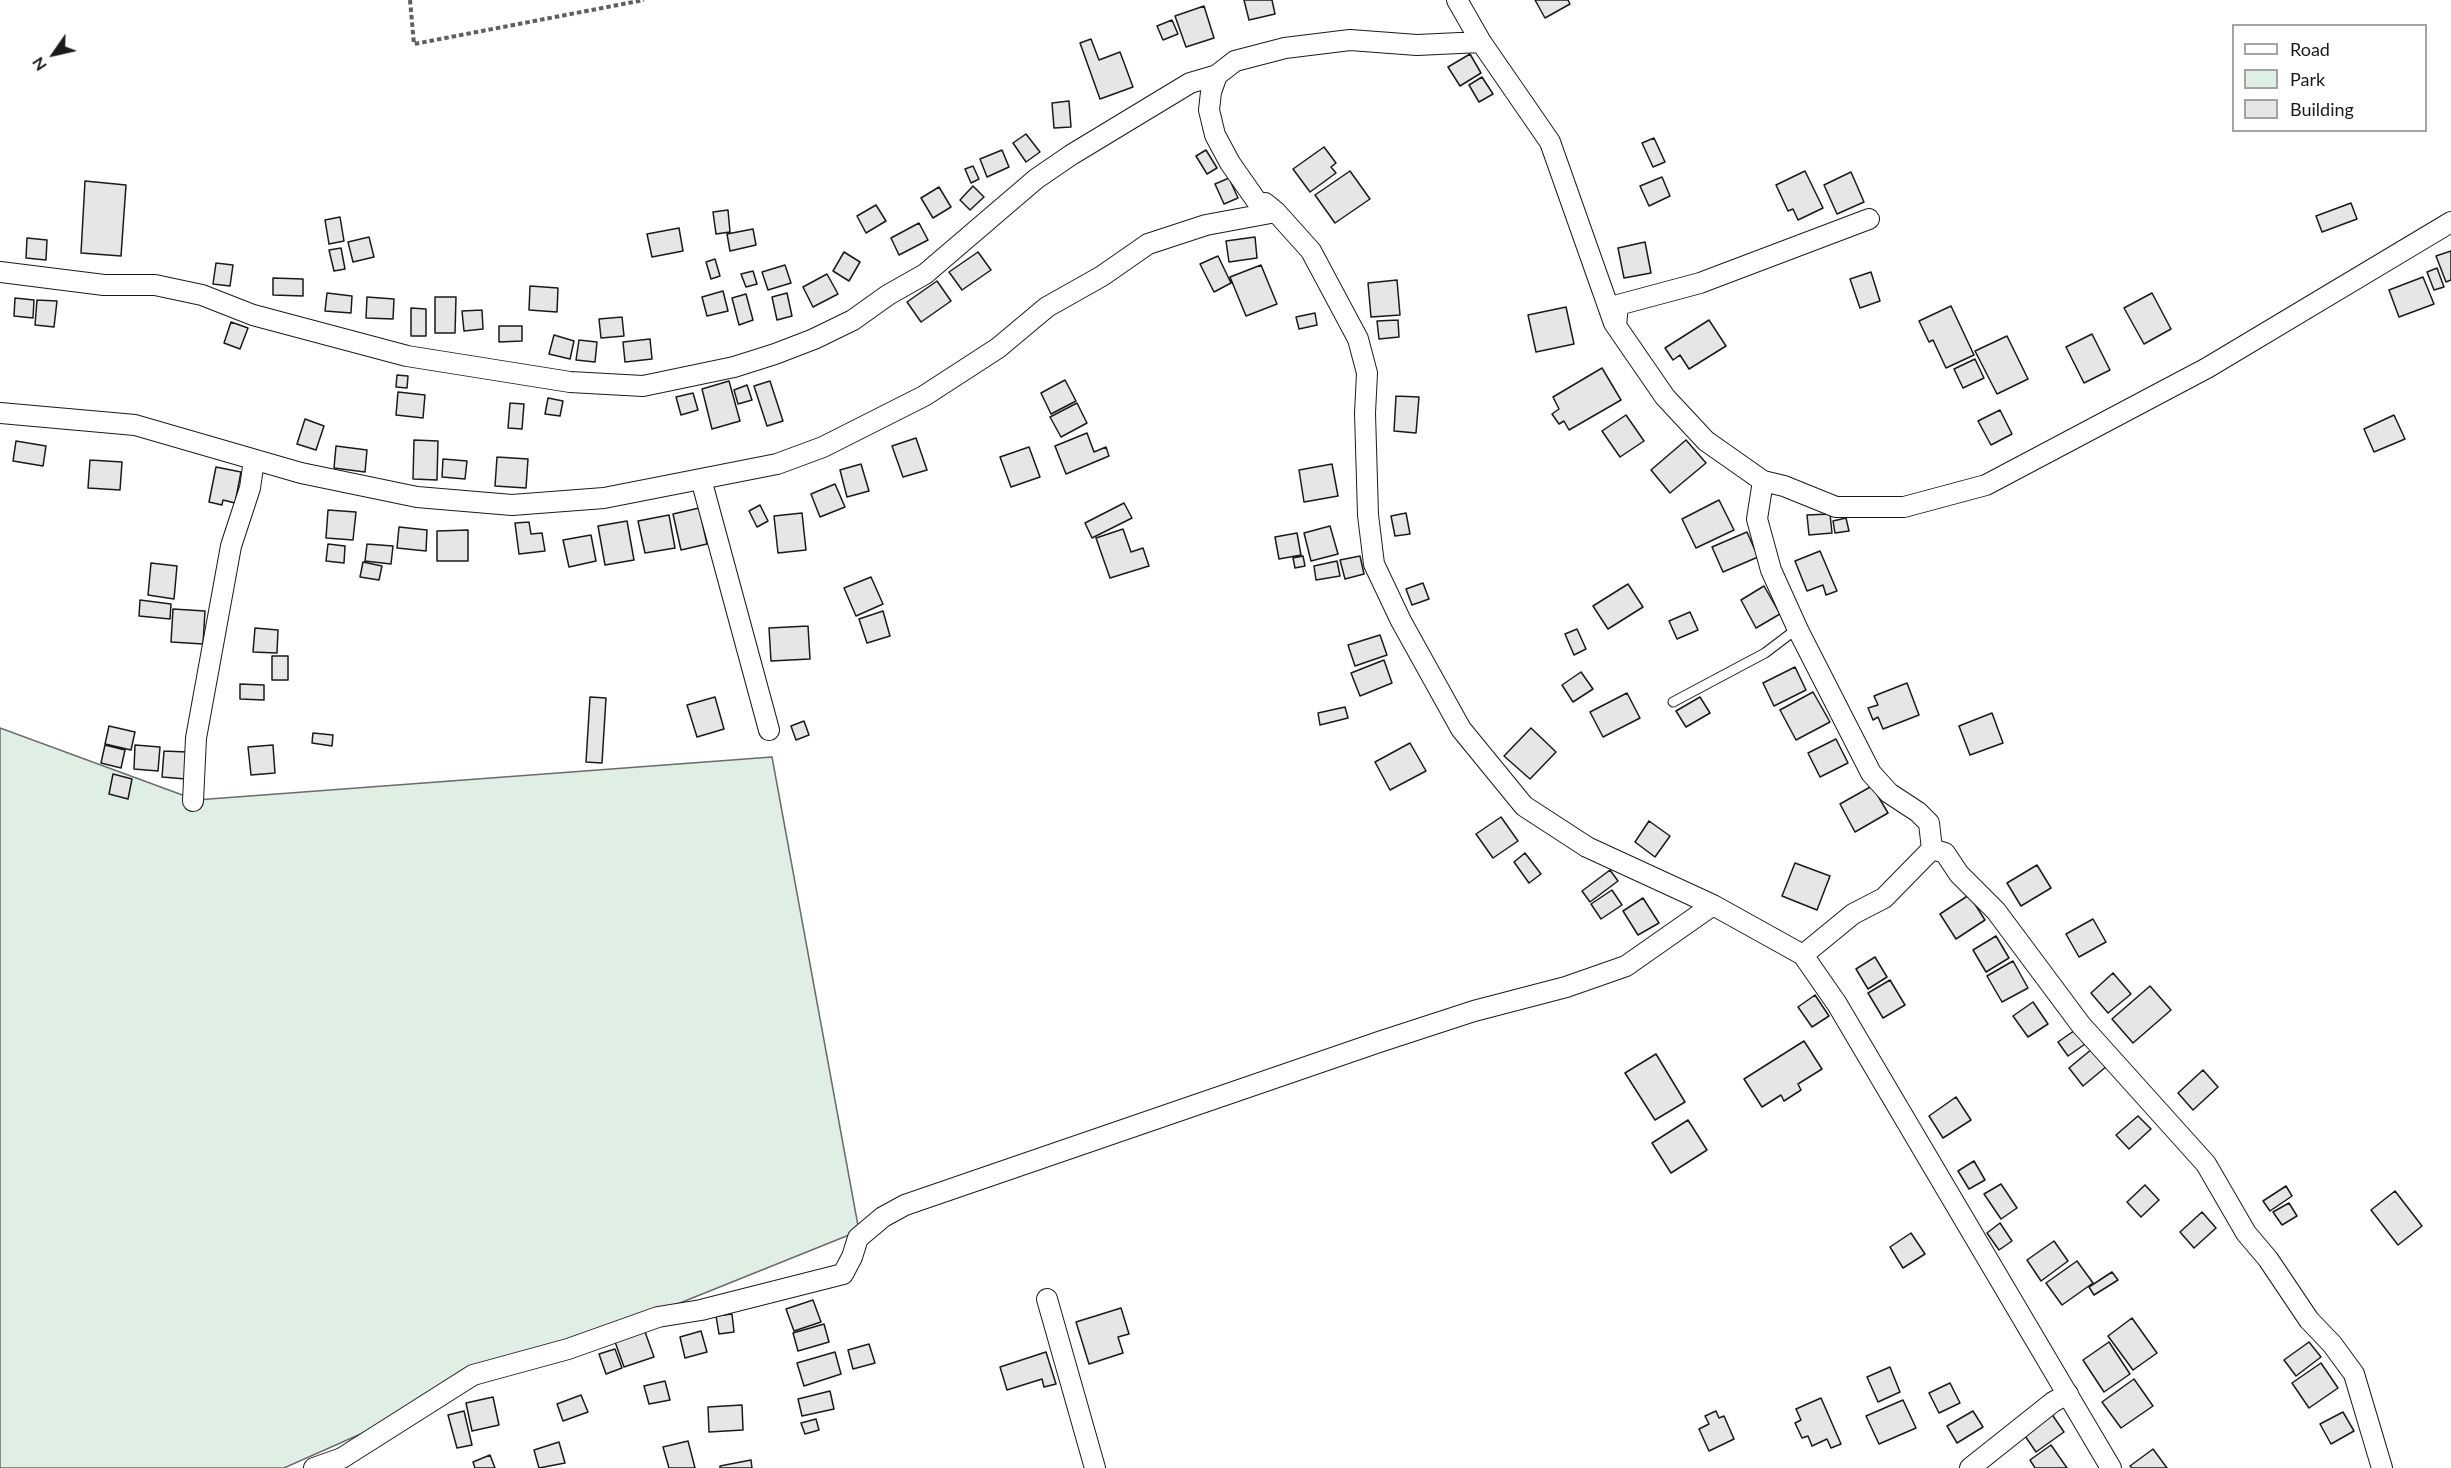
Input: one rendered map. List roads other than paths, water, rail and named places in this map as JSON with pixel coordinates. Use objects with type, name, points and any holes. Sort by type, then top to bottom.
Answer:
[{"type":"street","points":[[1456,0],[1481,42],[1550,142],[1616,326],[1665,397],[1706,441],[1763,481],[1784,486],[1836,507],[1904,507],[1986,485],[2207,368],[2451,222]]},
{"type":"street","points":[[0,272],[104,285],[155,285],[202,294],[253,315],[407,356],[560,381],[643,386],[734,367],[814,339],[853,320],[888,295],[925,274],[1036,179],[1071,155],[1190,83],[1217,75],[1235,61],[1286,48],[1350,40],[1417,45],[1481,42]]},
{"type":"street","points":[[1217,75],[1211,92],[1209,110],[1215,135],[1247,189],[1258,203],[1265,203],[1276,212],[1311,251],[1358,339],[1367,373],[1365,412],[1368,515],[1374,564],[1401,621],[1461,729],[1524,806],[1587,847],[1713,905],[1803,955],[1837,1004],[2111,1468]]},
{"type":"street","points":[[0,413],[135,425],[301,474],[417,497],[512,505],[604,498],[777,464],[823,447],[924,396],[998,348],[1047,307],[1102,276],[1148,244],[1206,225],[1276,212]]},
{"type":"street","points":[[1616,326],[1618,305],[1700,283],[1869,219]]},
{"type":"street","points":[[193,801],[196,738],[231,546],[250,489],[254,460]]},
{"type":"street","points":[[701,479],[769,730]]},
{"type":"street","points":[[1763,481],[1757,519],[1771,570],[1871,773],[1889,793],[1918,812],[1929,824],[1932,849]]},
{"type":"street","points":[[1803,955],[1853,914],[1884,898],[1932,849]]},
{"type":"street","points":[[1932,849],[1945,853],[1959,873],[1996,911],[2081,1025],[2206,1164],[2246,1233],[2268,1259],[2309,1320],[2332,1344],[2354,1374],[2382,1468]]},
{"type":"street","points":[[314,1468],[342,1458],[473,1375],[568,1349],[658,1317],[701,1310],[843,1274],[858,1238],[883,1217],[905,1205],[1379,1042],[1474,1011],[1566,987],[1626,966],[1713,905]]},
{"type":"street","points":[[1047,1299],[1095,1468]]},
{"type":"street","points":[[1970,1468],[2053,1402],[2068,1394]]},
{"type":"lane","points":[[1673,702],[1765,653],[1798,628]]}]
